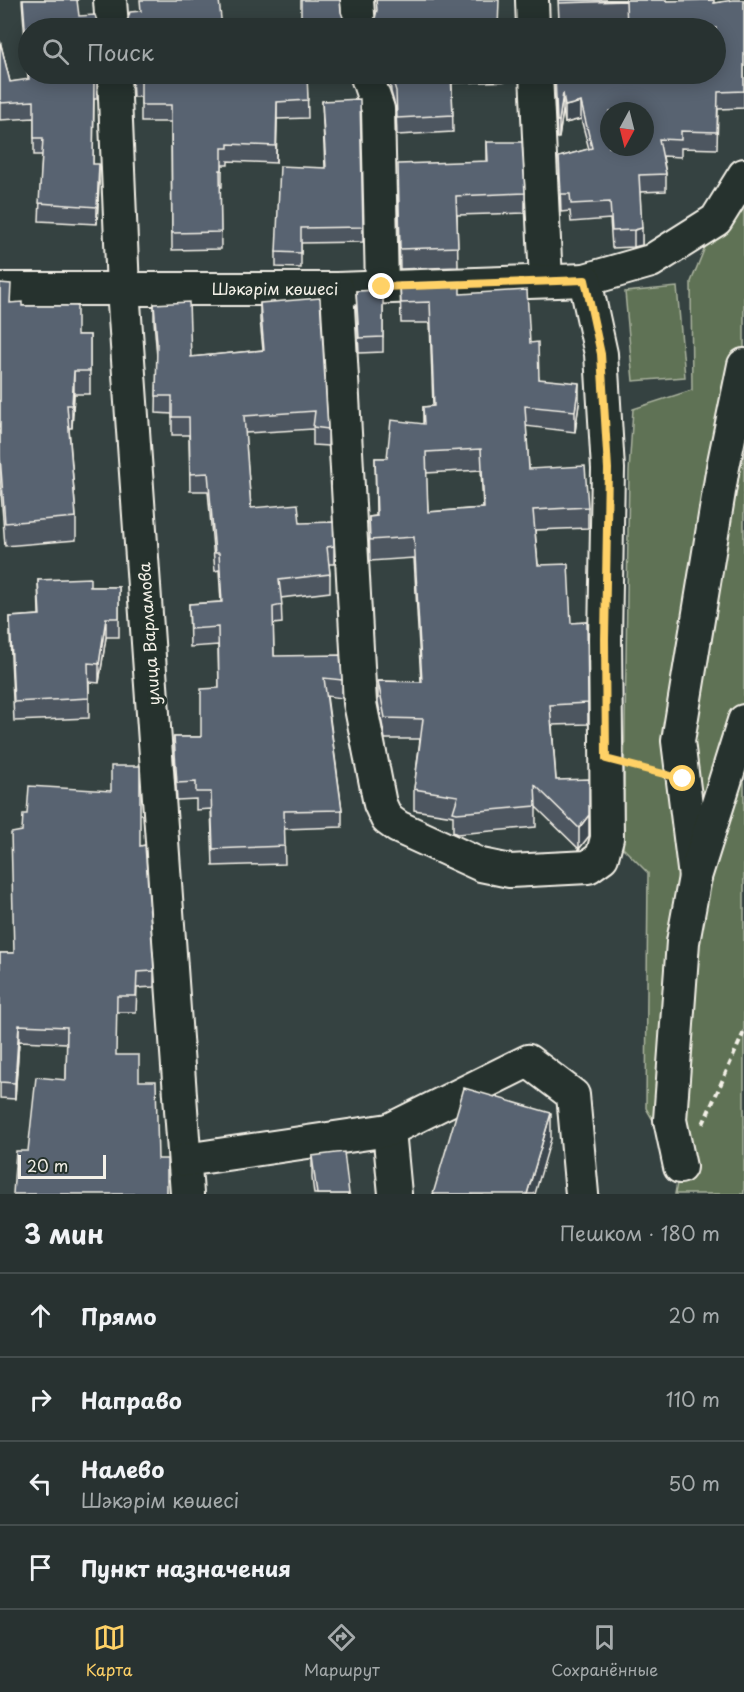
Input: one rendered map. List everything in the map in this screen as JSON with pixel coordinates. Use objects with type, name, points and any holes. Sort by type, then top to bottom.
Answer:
[{"type":"street","points":[[110,0],[111,18]]},
{"type":"street","points":[[357,0],[358,18]]},
{"type":"street","points":[[532,0],[533,18]]},
{"type":"street","name":"улица Варламова","points":[[114,84],[123,289],[187,1194]]},
{"type":"street","points":[[369,84],[378,109],[382,287]]},
{"type":"street","points":[[536,84],[546,281]]},
{"type":"street","name":"Шәкәрім көшесі","points":[[0,289],[337,289],[585,280],[651,261],[716,220],[744,175]]},
{"type":"street","points":[[337,289],[360,703],[380,804],[387,819],[398,827],[482,865],[510,871],[588,867],[602,857],[607,838],[605,639],[608,469],[601,354],[585,280]]},
{"type":"street","points":[[695,877],[678,741],[723,466],[744,365]]},
{"type":"street","points":[[680,1167],[670,1120],[683,942],[695,877],[744,721]]},
{"type":"street","points":[[185,1160],[389,1130],[528,1061],[573,1095],[582,1194]]},
{"type":"street","points":[[389,1130],[395,1194]]},
{"type":"path","points":[[680,1167],[706,1118],[744,1032]]},
{"type":"green space","points":[[744,175],[744,1194],[675,1194],[680,1167],[646,1108],[648,873],[623,848],[629,472],[633,409],[692,390],[691,282],[716,220]]},
{"type":"green space","points":[[677,287],[685,377],[633,381],[625,292]]},
{"type":"building","points":[[23,0],[77,0],[79,16],[95,15],[96,18],[24,18]]},
{"type":"building","points":[[140,0],[219,0],[221,18],[128,18],[130,12],[141,11]]},
{"type":"building","points":[[301,0],[340,0],[343,18],[301,18]]},
{"type":"building","points":[[376,0],[499,0],[498,18],[375,18]]},
{"type":"building","points":[[559,0],[714,0],[714,3],[744,0],[744,91],[718,92],[717,132],[681,131],[681,140],[659,139],[666,174],[639,175],[642,228],[612,231],[610,202],[571,204],[570,194],[561,194],[559,157],[592,148],[581,102],[565,106],[563,93],[559,121],[557,121],[555,84],[726,84],[726,18],[627,18],[626,1],[559,3]]},
{"type":"building","points":[[0,41],[10,82],[18,81],[18,84],[94,84],[93,164],[99,164],[97,207],[39,203],[43,138],[34,138],[34,101],[0,103]]},
{"type":"building","points":[[141,84],[307,84],[308,100],[277,102],[276,146],[228,144],[228,148],[222,148],[221,232],[172,233],[171,105],[141,105]]},
{"type":"building","points":[[394,84],[451,84],[453,115],[397,118]]},
{"type":"building","points":[[360,99],[363,227],[301,228],[301,253],[276,252],[280,166],[326,168],[322,101]]},
{"type":"building","points":[[487,142],[522,142],[525,193],[456,196],[458,247],[400,249],[398,164],[488,161]]},
{"type":"building","points":[[460,282],[460,294],[527,290],[530,343],[538,342],[539,379],[579,383],[575,411],[525,406],[529,469],[585,466],[588,507],[533,510],[538,565],[568,564],[571,623],[587,622],[588,703],[550,705],[556,780],[589,779],[589,815],[579,828],[535,785],[536,806],[453,812],[458,796],[414,789],[423,719],[385,718],[378,681],[422,682],[414,537],[370,540],[369,517],[377,516],[375,458],[387,458],[391,420],[424,424],[423,407],[434,406],[430,302],[401,303],[400,284]],"holes":[[[481,449],[484,508],[428,512],[426,452]]]},
{"type":"building","points":[[0,283],[11,284],[10,303],[22,302],[22,306],[77,306],[77,335],[90,335],[90,371],[74,371],[72,405],[67,405],[76,517],[5,523],[0,456]]},
{"type":"building","points":[[383,290],[383,337],[359,338],[356,291]]},
{"type":"building","points":[[320,298],[328,429],[313,427],[315,411],[244,416],[251,508],[298,504],[300,523],[333,522],[334,546],[327,547],[330,574],[279,580],[282,605],[273,607],[274,656],[340,655],[342,680],[324,678],[342,810],[284,811],[285,846],[213,849],[211,792],[196,792],[196,782],[177,783],[174,737],[201,737],[201,689],[219,688],[218,627],[190,629],[189,604],[222,602],[219,553],[215,553],[208,473],[190,474],[189,417],[172,417],[172,396],[156,396],[157,342],[154,304],[189,302],[191,357],[264,350],[260,303]]},
{"type":"building","points":[[90,578],[90,587],[119,587],[119,618],[106,618],[99,664],[88,663],[89,698],[14,702],[10,617],[40,615],[38,580]]},
{"type":"building","points":[[111,766],[140,766],[140,846],[145,845],[154,971],[137,972],[136,996],[117,996],[116,1055],[139,1055],[139,1081],[156,1081],[158,1159],[167,1159],[167,1194],[13,1194],[16,1151],[28,1151],[36,1077],[66,1080],[67,1027],[19,1025],[15,1083],[0,1082],[0,953],[14,953],[11,833],[22,831],[23,814],[27,814],[29,786],[111,791]]},
{"type":"building","points":[[464,1088],[551,1113],[527,1194],[433,1194]]},
{"type":"building","points":[[344,1152],[349,1194],[317,1194],[312,1156]]},
{"type":"route","points":[[382,287],[585,280],[601,354],[608,469],[605,639],[606,759],[683,779]]}]
